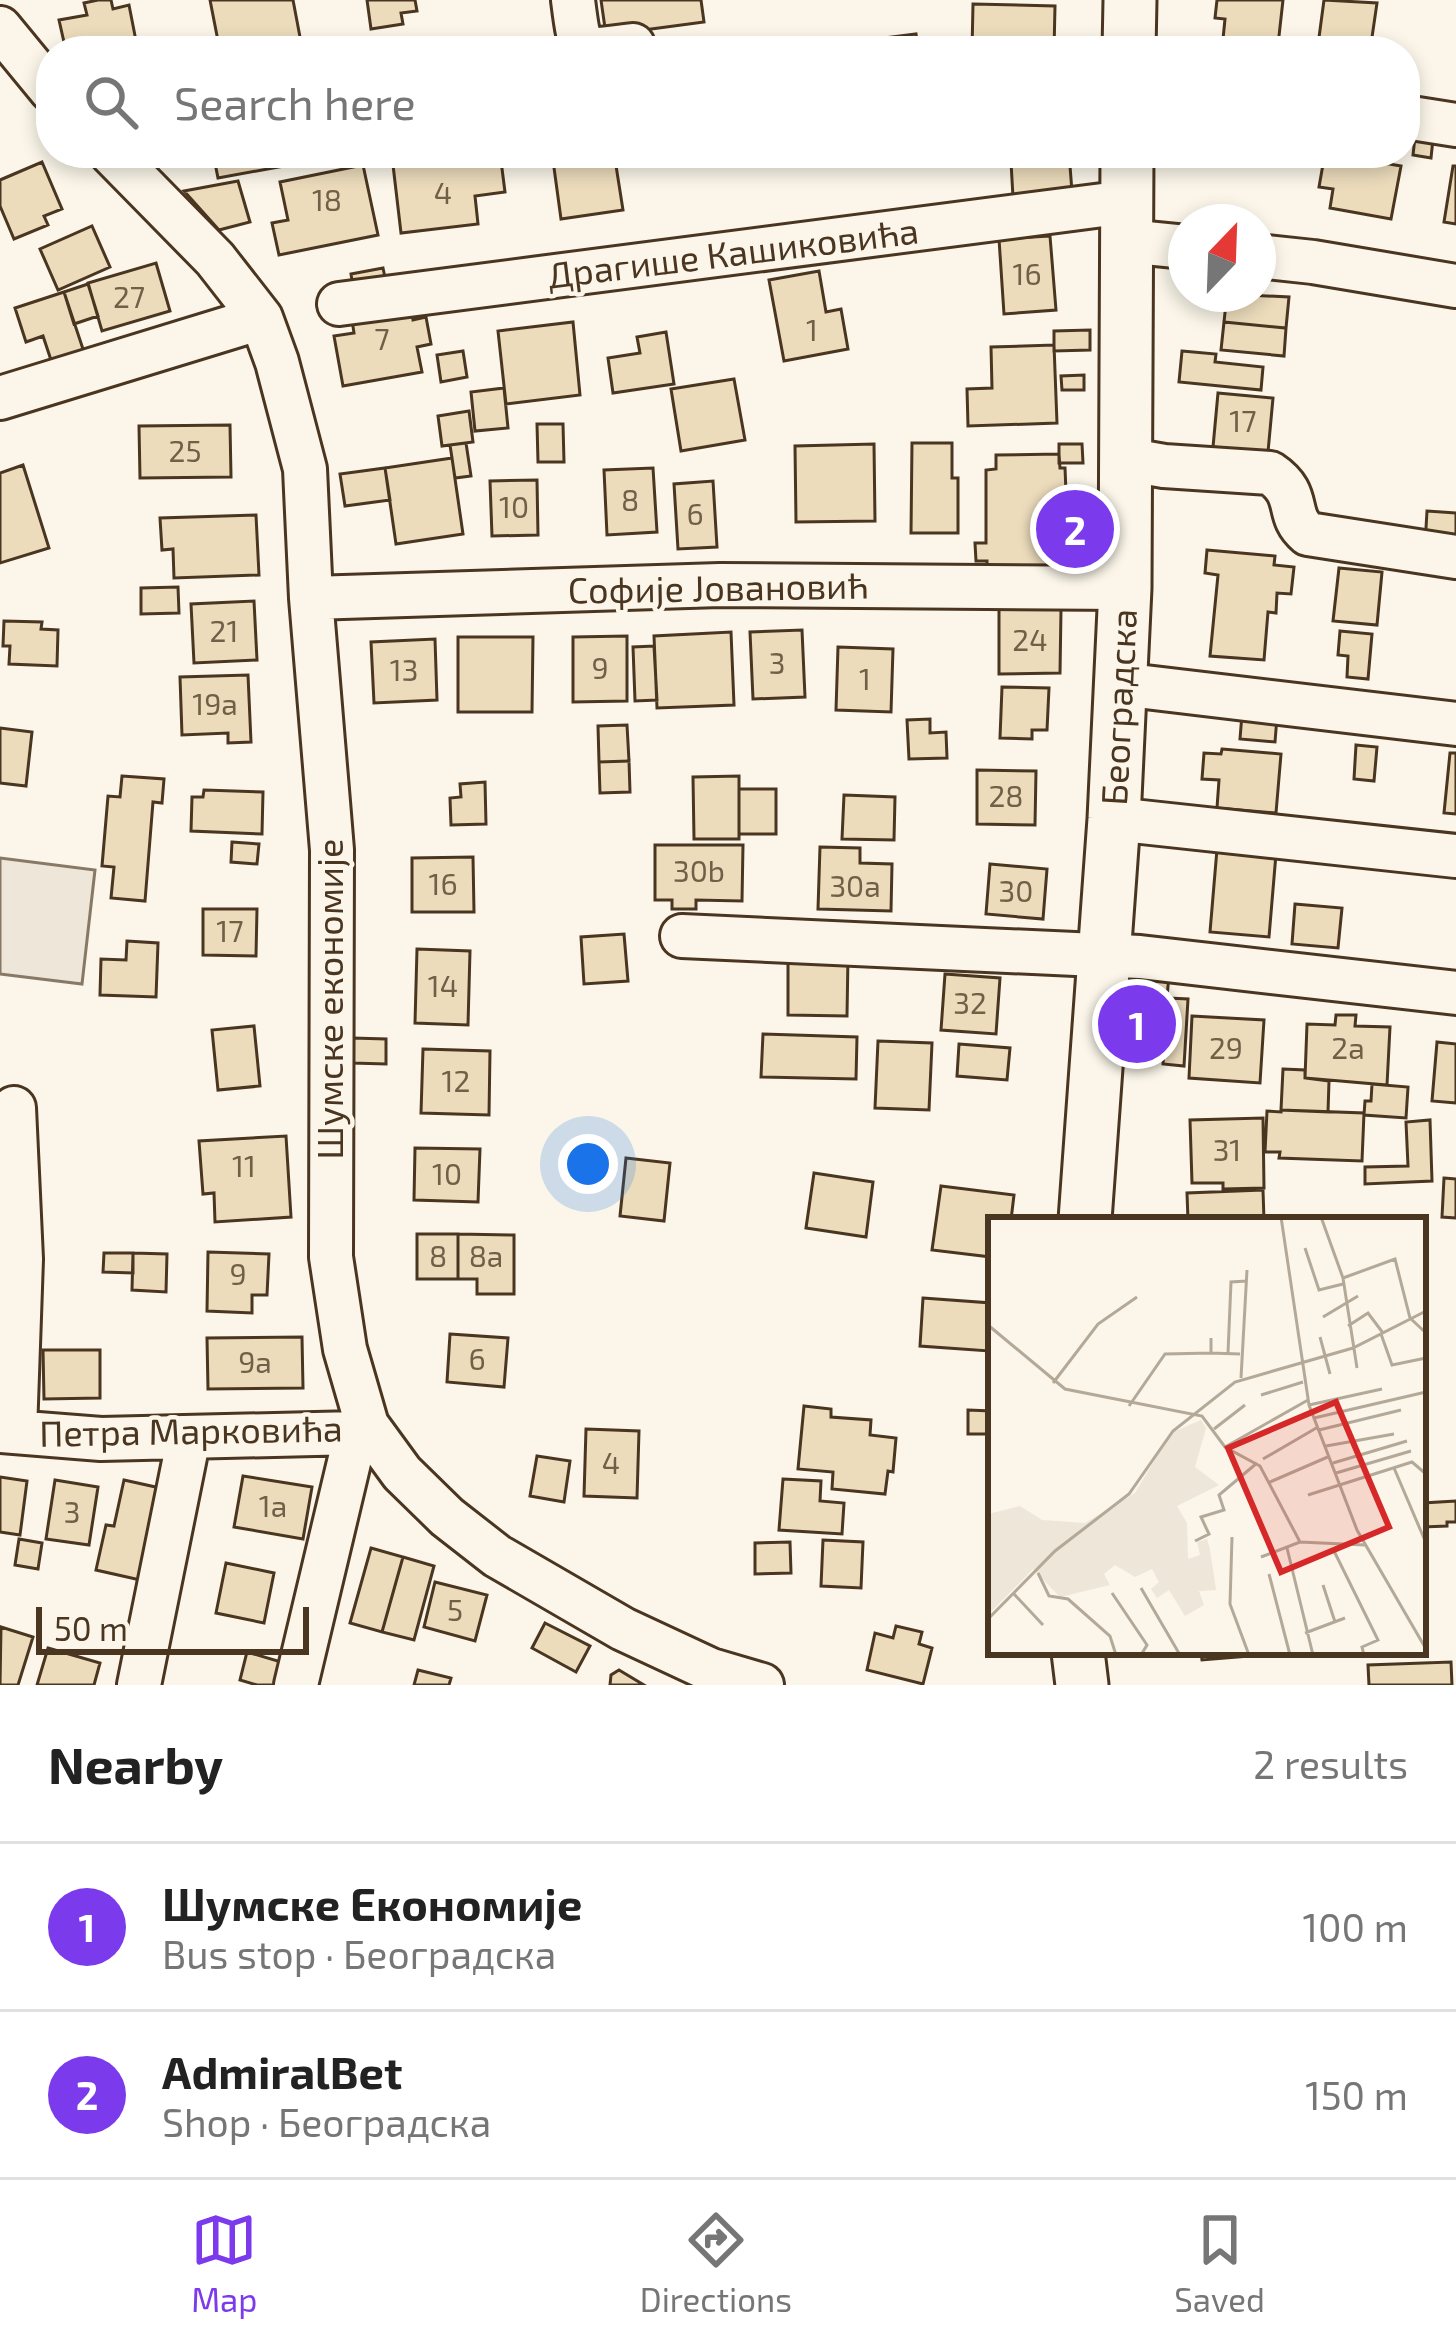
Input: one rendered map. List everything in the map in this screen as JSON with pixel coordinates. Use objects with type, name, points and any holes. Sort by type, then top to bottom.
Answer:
[{"type":"main road","points":[[1129,36],[1130,0]]},
{"type":"main road","name":"Београдска","points":[[1085,1217],[1114,819],[1125,588],[1127,199]]},
{"type":"main road","points":[[1078,1655],[1082,1685]]},
{"type":"street","points":[[573,0],[578,36]]},
{"type":"street","points":[[0,28],[36,72]]},
{"type":"street","points":[[1420,119],[1456,125]]},
{"type":"street","name":"Шумске економије","points":[[126,168],[215,259],[261,318],[278,362],[305,470],[332,850],[331,1257],[361,1429],[447,1517],[497,1556],[711,1678],[763,1685]]},
{"type":"street","name":"Драгише Кашиковића","points":[[339,304],[1127,199],[1168,232]]},
{"type":"street","points":[[1276,258],[1456,286]]},
{"type":"street","points":[[0,398],[261,318]]},
{"type":"street","points":[[1124,459],[1270,473],[1289,490],[1297,521],[1308,534],[1456,557]]},
{"type":"street","name":"Софије Јовановић","points":[[311,598],[720,585],[1125,588]]},
{"type":"street","points":[[1120,684],[1456,724]]},
{"type":"street","points":[[1114,819],[1456,856]]},
{"type":"street","points":[[682,936],[1104,955],[1456,993]]},
{"type":"street","name":"Петра Марковића","points":[[14,1108],[21,1259],[8,1432],[101,1439],[361,1429]]},
{"type":"street","points":[[296,1685],[361,1429]]},
{"type":"street","points":[[139,1685],[189,1437]]},
{"type":"shaded area","points":[[0,858],[95,870],[82,984],[0,974]]},
{"type":"building","points":[[111,0],[113,9],[129,5],[135,36],[63,36],[59,20],[87,15],[84,3]]},
{"type":"building","points":[[210,0],[293,0],[300,36],[217,36]]},
{"type":"building","points":[[367,0],[415,0],[417,11],[401,13],[403,24],[371,29]]},
{"type":"building","points":[[601,0],[701,0],[704,22],[606,35]]},
{"type":"building","points":[[1217,0],[1283,0],[1279,36],[1223,36],[1225,19],[1215,18]]},
{"type":"building","points":[[1324,0],[1377,3],[1372,36],[1319,36]]},
{"type":"building","points":[[973,4],[1055,6],[1054,36],[972,36]]},
{"type":"building","points":[[1420,138],[1433,139],[1431,158],[1420,156]]},
{"type":"building","points":[[36,165],[45,168],[62,209],[44,216],[48,225],[14,239],[0,206],[0,180]]},
{"type":"building","points":[[1456,166],[1456,224],[1444,222]]},
{"type":"building","points":[[216,168],[273,168],[218,178]]},
{"type":"building","points":[[364,168],[378,235],[279,255],[272,223],[288,220],[280,182]]},
{"type":"building","points":[[393,168],[502,168],[505,192],[475,196],[478,224],[401,233]]},
{"type":"building","points":[[554,168],[616,168],[623,210],[561,219]]},
{"type":"building","points":[[1011,168],[1070,168],[1072,192],[1013,197]]},
{"type":"building","points":[[1322,168],[1401,168],[1391,219],[1330,208],[1333,189],[1319,187]]},
{"type":"building","points":[[238,181],[250,222],[219,230],[184,191]]},
{"type":"building","points":[[92,226],[110,267],[58,290],[40,249]]},
{"type":"building","points":[[1050,236],[1056,310],[1004,314],[999,239]]},
{"type":"building","points":[[156,263],[170,311],[102,331],[88,283]]},
{"type":"building","points":[[383,268],[387,287],[354,293],[351,274]]},
{"type":"building","points":[[819,271],[826,312],[841,309],[848,349],[784,361],[769,280]]},
{"type":"building","points":[[88,284],[98,316],[74,324],[64,292]]},
{"type":"building","points":[[64,292],[84,352],[52,363],[43,336],[26,342],[15,308]]},
{"type":"building","points":[[409,296],[413,320],[426,317],[431,344],[417,347],[422,372],[343,386],[334,336],[354,333],[350,307]]},
{"type":"building","points":[[1276,296],[1289,297],[1286,328],[1224,322],[1225,312],[1276,312]]},
{"type":"building","points":[[573,322],[580,395],[506,404],[498,331]]},
{"type":"building","points":[[1224,322],[1286,328],[1284,356],[1221,350]]},
{"type":"building","points":[[1090,330],[1090,350],[1054,351],[1054,331]]},
{"type":"building","points":[[666,332],[674,384],[613,393],[608,358],[640,353],[637,337]]},
{"type":"building","points":[[1054,345],[1057,423],[968,426],[967,389],[992,388],[991,347]]},
{"type":"building","points":[[463,351],[467,377],[441,382],[437,355]]},
{"type":"building","points":[[1182,351],[1216,354],[1215,362],[1263,367],[1261,390],[1179,382]]},
{"type":"building","points":[[1084,375],[1084,390],[1062,390],[1061,376]]},
{"type":"building","points":[[734,379],[745,440],[681,451],[671,389]]},
{"type":"building","points":[[504,388],[508,428],[475,431],[471,392]]},
{"type":"building","points":[[1218,393],[1273,398],[1268,452],[1213,447]]},
{"type":"building","points":[[469,411],[473,442],[442,446],[438,416]]},
{"type":"building","points":[[537,424],[563,424],[564,462],[538,462]]},
{"type":"building","points":[[230,425],[231,477],[140,478],[139,426]]},
{"type":"building","points":[[466,443],[471,476],[455,478],[450,445]]},
{"type":"building","points":[[912,443],[952,443],[952,478],[958,478],[958,533],[911,533]]},
{"type":"building","points":[[874,444],[875,521],[796,522],[795,446]]},
{"type":"building","points":[[1059,444],[1082,444],[1083,463],[1059,463]]},
{"type":"building","points":[[1059,454],[1060,468],[1065,468],[1067,516],[1095,515],[1092,566],[987,569],[987,561],[976,561],[975,543],[986,543],[986,470],[996,469],[996,455]]},
{"type":"building","points":[[452,458],[463,534],[396,544],[385,468]]},
{"type":"building","points":[[23,465],[49,548],[0,563],[0,473]]},
{"type":"building","points":[[385,468],[390,500],[345,506],[340,474]]},
{"type":"building","points":[[653,468],[657,532],[607,535],[604,470]]},
{"type":"building","points":[[537,480],[538,535],[492,536],[490,481]]},
{"type":"building","points":[[713,481],[717,547],[678,549],[674,484]]},
{"type":"building","points":[[1427,511],[1456,513],[1456,547],[1425,545]]},
{"type":"building","points":[[256,515],[259,575],[174,578],[173,549],[162,550],[160,518]]},
{"type":"building","points":[[1207,550],[1275,556],[1274,565],[1294,567],[1291,594],[1277,593],[1276,613],[1268,612],[1264,660],[1210,656],[1218,575],[1205,573]]},
{"type":"building","points":[[1339,568],[1382,572],[1377,625],[1333,621]]},
{"type":"building","points":[[178,587],[179,613],[141,614],[141,588]]},
{"type":"building","points":[[254,601],[257,660],[194,663],[191,604]]},
{"type":"building","points":[[999,609],[1061,609],[1060,673],[999,674]]},
{"type":"building","points":[[4,621],[42,622],[41,629],[58,630],[57,666],[9,664],[10,646],[3,646]]},
{"type":"building","points":[[802,630],[805,697],[753,699],[750,632]]},
{"type":"building","points":[[1340,631],[1372,634],[1368,679],[1347,677],[1348,656],[1338,655]]},
{"type":"building","points":[[731,632],[734,705],[657,708],[654,636]]},
{"type":"building","points":[[627,636],[627,701],[573,702],[573,637]]},
{"type":"building","points":[[458,637],[533,637],[532,712],[458,712]]},
{"type":"building","points":[[435,639],[437,700],[374,703],[371,642]]},
{"type":"building","points":[[654,646],[657,700],[635,701],[633,647]]},
{"type":"building","points":[[838,647],[893,649],[891,712],[836,710]]},
{"type":"building","points":[[248,675],[251,742],[228,743],[228,733],[182,735],[180,677]]},
{"type":"building","points":[[1002,687],[1049,688],[1047,730],[1032,730],[1032,739],[1000,738]]},
{"type":"building","points":[[1242,714],[1277,717],[1275,742],[1240,739]]},
{"type":"building","points":[[930,719],[930,733],[946,732],[947,758],[909,759],[907,720]]},
{"type":"building","points":[[627,725],[629,761],[599,762],[598,726]]},
{"type":"building","points":[[0,728],[32,732],[26,786],[0,783]]},
{"type":"building","points":[[1356,745],[1377,747],[1374,781],[1354,779]]},
{"type":"building","points":[[1222,749],[1281,754],[1276,813],[1217,808],[1219,780],[1202,779],[1204,753],[1221,754]]},
{"type":"building","points":[[1450,753],[1456,753],[1456,814],[1444,813]]},
{"type":"building","points":[[629,761],[630,792],[600,793],[599,762]]},
{"type":"building","points":[[977,770],[1036,771],[1035,825],[977,824]]},
{"type":"building","points":[[122,776],[164,779],[162,803],[153,802],[145,901],[111,898],[114,867],[102,866],[108,796],[120,797]]},
{"type":"building","points":[[739,776],[739,839],[694,839],[693,777]]},
{"type":"building","points":[[485,782],[486,824],[451,825],[450,798],[461,797],[460,784]]},
{"type":"building","points":[[739,789],[776,789],[776,834],[739,834]]},
{"type":"building","points":[[204,790],[263,792],[262,834],[191,831],[192,797],[203,797]]},
{"type":"building","points":[[844,795],[895,797],[894,840],[842,839]]},
{"type":"building","points":[[232,842],[259,844],[257,864],[231,862]]},
{"type":"building","points":[[655,845],[743,845],[742,901],[696,900],[696,909],[672,909],[672,900],[655,900]]},
{"type":"building","points":[[820,847],[860,848],[860,863],[892,864],[891,911],[818,909]]},
{"type":"building","points":[[1217,849],[1276,854],[1269,937],[1210,932]]},
{"type":"building","points":[[473,857],[474,912],[412,912],[412,858]]},
{"type":"building","points":[[990,864],[1047,869],[1043,919],[986,914]]},
{"type":"building","points":[[1295,904],[1342,908],[1338,948],[1292,944]]},
{"type":"building","points":[[203,909],[257,909],[256,956],[203,955]]},
{"type":"building","points":[[624,934],[628,981],[584,984],[581,937]]},
{"type":"building","points":[[127,941],[158,943],[156,997],[100,995],[101,959],[126,960]]},
{"type":"building","points":[[417,949],[470,951],[468,1025],[415,1023]]},
{"type":"building","points":[[788,956],[848,956],[847,1016],[788,1015]]},
{"type":"building","points":[[1150,972],[1169,974],[1165,1022],[1146,1021]]},
{"type":"building","points":[[945,974],[1000,978],[996,1034],[941,1030]]},
{"type":"building","points":[[1167,998],[1188,999],[1184,1066],[1163,1064]]},
{"type":"building","points":[[1336,1015],[1356,1015],[1355,1026],[1390,1027],[1387,1085],[1305,1078],[1307,1024],[1335,1025]]},
{"type":"building","points":[[1192,1016],[1264,1020],[1260,1083],[1189,1078]]},
{"type":"building","points":[[254,1026],[260,1086],[218,1090],[212,1030]]},
{"type":"building","points":[[763,1034],[857,1037],[856,1079],[761,1077]]},
{"type":"building","points":[[352,1038],[386,1039],[386,1064],[352,1063]]},
{"type":"building","points":[[878,1041],[932,1043],[929,1110],[875,1108]]},
{"type":"building","points":[[1437,1042],[1456,1044],[1456,1103],[1432,1101]]},
{"type":"building","points":[[959,1044],[1010,1048],[1007,1080],[957,1076]]},
{"type":"building","points":[[423,1049],[490,1051],[489,1115],[421,1113]]},
{"type":"building","points":[[1283,1069],[1305,1070],[1305,1078],[1329,1081],[1328,1112],[1281,1110]]},
{"type":"building","points":[[1372,1084],[1408,1087],[1406,1118],[1364,1115]]},
{"type":"building","points":[[1267,1111],[1364,1113],[1362,1161],[1279,1158],[1280,1152],[1265,1152]]},
{"type":"building","points":[[1263,1118],[1264,1188],[1223,1189],[1223,1183],[1192,1183],[1190,1120]]},
{"type":"building","points":[[1430,1120],[1432,1181],[1365,1184],[1365,1167],[1408,1166],[1406,1122]]},
{"type":"building","points":[[286,1136],[291,1217],[215,1222],[214,1193],[203,1194],[199,1141]]},
{"type":"building","points":[[415,1148],[480,1149],[478,1202],[414,1200]]},
{"type":"building","points":[[626,1158],[670,1163],[664,1221],[620,1216]]},
{"type":"building","points":[[814,1173],[873,1182],[866,1237],[806,1228]]},
{"type":"building","points":[[1444,1178],[1456,1179],[1456,1218],[1442,1217]]},
{"type":"building","points":[[941,1186],[1014,1195],[1011,1217],[988,1217],[988,1257],[932,1250]]},
{"type":"building","points":[[1263,1190],[1264,1217],[1188,1217],[1187,1193]]},
{"type":"building","points":[[417,1234],[458,1234],[458,1279],[417,1279]]},
{"type":"building","points":[[458,1234],[514,1235],[514,1294],[477,1294],[477,1279],[458,1279]]},
{"type":"building","points":[[208,1252],[269,1254],[267,1295],[252,1295],[252,1313],[207,1311]]},
{"type":"building","points":[[104,1253],[133,1253],[133,1273],[103,1272]]},
{"type":"building","points":[[133,1253],[167,1254],[166,1292],[132,1290]]},
{"type":"building","points":[[923,1298],[988,1303],[988,1351],[920,1346]]},
{"type":"building","points":[[450,1334],[508,1338],[504,1387],[447,1382]]},
{"type":"building","points":[[302,1337],[303,1388],[208,1389],[207,1338]]},
{"type":"building","points":[[43,1350],[100,1350],[100,1398],[44,1399]]},
{"type":"building","points":[[804,1406],[831,1409],[831,1417],[871,1420],[870,1435],[896,1438],[893,1472],[888,1471],[885,1494],[832,1489],[833,1472],[798,1469]]},
{"type":"building","points":[[968,1410],[988,1411],[988,1434],[968,1434]]},
{"type":"building","points":[[586,1429],[639,1431],[637,1498],[584,1496]]},
{"type":"building","points":[[537,1456],[570,1461],[564,1502],[530,1496]]},
{"type":"building","points":[[243,1476],[312,1487],[303,1539],[234,1527]]},
{"type":"building","points":[[0,1477],[27,1481],[20,1535],[0,1532]]},
{"type":"building","points":[[783,1479],[821,1481],[820,1501],[844,1503],[842,1534],[779,1530]]},
{"type":"building","points":[[55,1480],[98,1487],[89,1545],[46,1539]]},
{"type":"building","points":[[124,1480],[169,1490],[149,1582],[96,1570],[106,1525],[114,1526]]},
{"type":"building","points":[[1456,1501],[1456,1522],[1426,1527],[1426,1503]]},
{"type":"building","points":[[19,1539],[42,1543],[38,1569],[15,1565]]},
{"type":"building","points":[[823,1540],[863,1542],[861,1588],[821,1586]]},
{"type":"building","points":[[790,1542],[791,1573],[755,1574],[755,1543]]},
{"type":"building","points":[[371,1548],[403,1557],[382,1632],[350,1623]]},
{"type":"building","points":[[403,1557],[434,1566],[414,1640],[382,1632]]},
{"type":"building","points":[[226,1563],[274,1573],[264,1623],[216,1613]]},
{"type":"building","points":[[435,1582],[487,1595],[475,1641],[424,1627]]},
{"type":"building","points":[[545,1623],[590,1646],[576,1672],[532,1648]]},
{"type":"building","points":[[896,1626],[922,1632],[919,1644],[932,1648],[923,1684],[867,1670],[875,1633],[893,1638]]},
{"type":"building","points":[[1,1627],[33,1637],[18,1685],[0,1685]]},
{"type":"building","points":[[48,1648],[100,1663],[94,1685],[37,1685]]},
{"type":"building","points":[[247,1652],[288,1664],[282,1685],[240,1680]]},
{"type":"building","points":[[1201,1655],[1263,1655],[1202,1660]]},
{"type":"building","points":[[1451,1662],[1452,1685],[1369,1685],[1368,1665]]},
{"type":"building","points":[[418,1670],[451,1678],[449,1685],[414,1685]]},
{"type":"building","points":[[619,1670],[644,1685],[610,1685],[611,1675]]},
{"type":"place","name":"AdmiralBet","points":[[1075,529]]},
{"type":"place","name":"Шумске Економије","points":[[1137,1024]]}]
